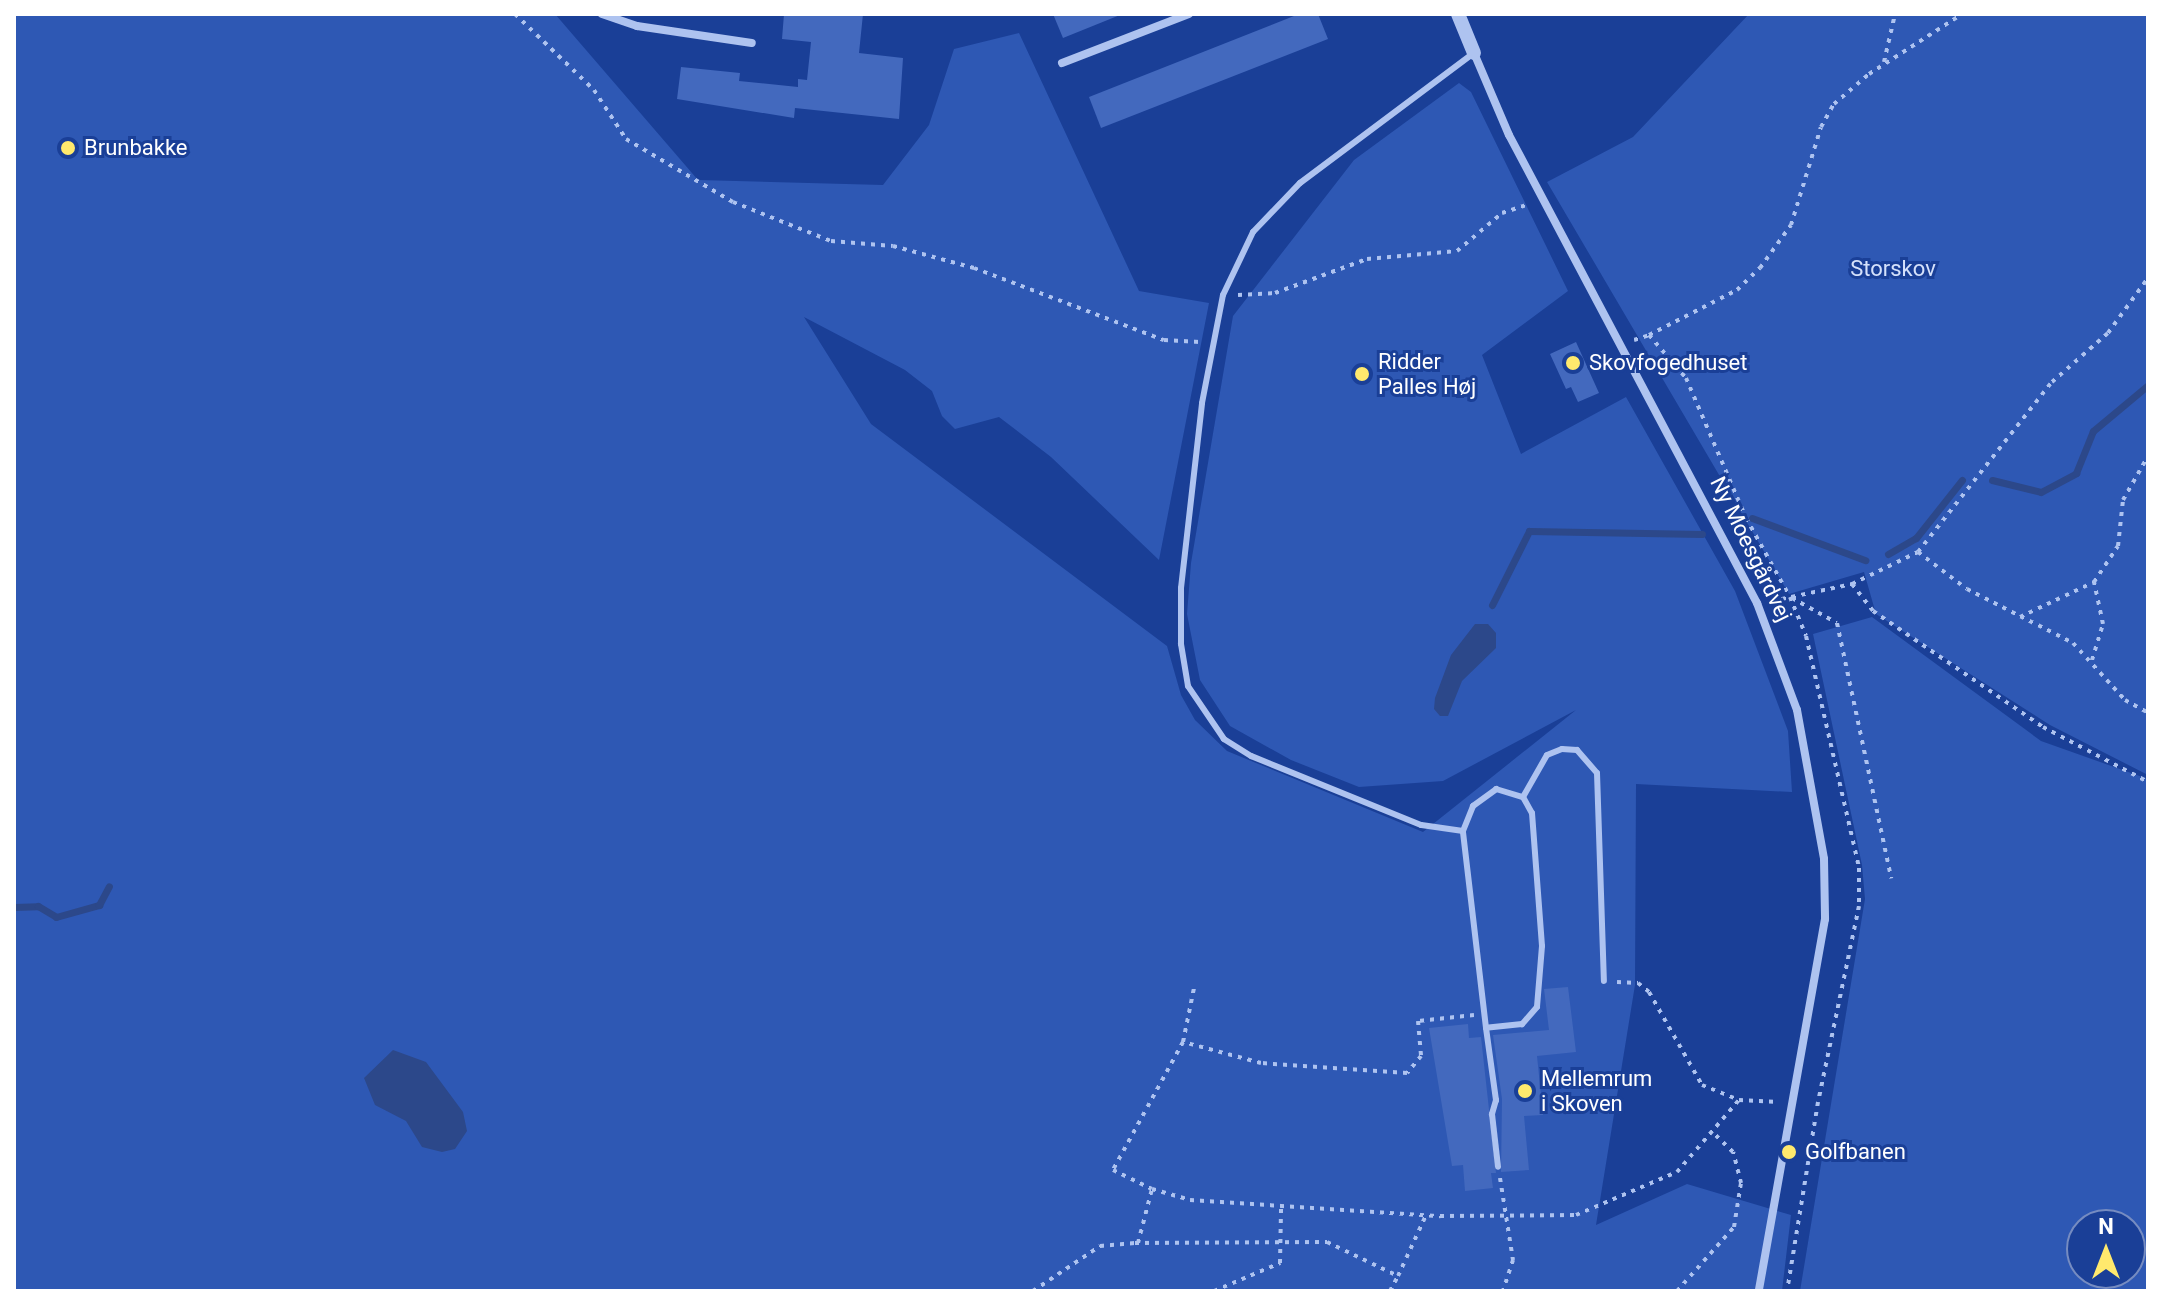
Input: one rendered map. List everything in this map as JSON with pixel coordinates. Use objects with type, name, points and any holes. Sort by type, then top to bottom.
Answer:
[{"type":"street","points":[[602,14],[637,26],[752,43]]},
{"type":"street","points":[[1062,63],[1189,14]]},
{"type":"street","name":"Ny Moesgårdvej","points":[[1458,14],[1543,199],[1757,603],[1797,710],[1824,859],[1825,904],[1759,1291]]},
{"type":"lane","points":[[1463,831],[1421,825],[1251,756],[1224,739],[1201,711],[1188,686],[1181,644],[1181,588],[1223,295],[1253,232],[1300,183],[1474,53]]},
{"type":"lane","points":[[1523,797],[1537,767],[1562,749],[1577,750],[1597,773],[1604,981]]},
{"type":"lane","points":[[1486,1028],[1522,1024],[1537,1007],[1542,946],[1532,813],[1523,797],[1496,789],[1482,795],[1463,831],[1484,1014],[1496,1100],[1492,1114],[1498,1167]]},
{"type":"path","points":[[515,14],[594,90],[626,139],[733,202],[831,241],[893,246],[974,268],[1164,340],[1214,341]]},
{"type":"path","points":[[1884,63],[1895,14]]},
{"type":"path","points":[[1620,345],[1649,335],[1737,290],[1760,268],[1791,225],[1821,127],[1834,104],[1884,63],[1962,14]]},
{"type":"path","points":[[1223,295],[1275,293],[1367,259],[1457,251],[1502,213],[1543,199]]},
{"type":"path","points":[[1757,603],[1852,584],[1918,552],[2052,382],[2108,333],[2148,278]]},
{"type":"path","points":[[1649,335],[1686,378],[1746,518],[1790,597],[1837,623],[1891,878]]},
{"type":"path","points":[[2020,617],[2094,582],[2118,546],[2123,500],[2148,456]]},
{"type":"path","points":[[1918,552],[1967,589],[2073,643],[2125,700],[2148,713]]},
{"type":"path","points":[[2092,662],[2103,624],[2094,582]]},
{"type":"path","points":[[1852,584],[1873,611],[2043,727],[2148,782]]},
{"type":"path","points":[[1604,981],[1638,983],[1649,992],[1681,1041],[1692,1074],[1713,1091],[1739,1100],[1774,1102]]},
{"type":"path","points":[[1194,988],[1183,1042],[1113,1170],[1152,1189],[1190,1200],[1426,1215],[1576,1215],[1665,1180],[1690,1161],[1739,1100]]},
{"type":"path","points":[[1183,1042],[1261,1063],[1407,1073],[1421,1056],[1418,1021],[1484,1014]]},
{"type":"path","points":[[1677,1291],[1734,1227],[1741,1183],[1733,1152],[1713,1133]]},
{"type":"path","points":[[1498,1167],[1513,1260],[1503,1291]]},
{"type":"path","points":[[1138,1243],[1152,1189]]},
{"type":"path","points":[[1214,1291],[1280,1263],[1281,1208]]},
{"type":"path","points":[[1390,1291],[1426,1215]]},
{"type":"path","points":[[1033,1291],[1100,1246],[1138,1243],[1327,1242],[1398,1276]]},
{"type":"green space","points":[[14,14],[555,14],[698,180],[883,185],[929,125],[954,49],[1019,33],[1139,291],[1209,303],[1159,560],[1051,457],[999,417],[955,429],[942,416],[932,391],[905,370],[804,317],[871,424],[1167,646],[1181,695],[1195,720],[1227,751],[1423,832],[1576,710],[1443,781],[1359,787],[1291,760],[1230,726],[1200,680],[1187,614],[1191,563],[1233,316],[1354,160],[1459,83],[1471,92],[1568,291],[1482,355],[1521,454],[1626,397],[1735,591],[1788,731],[1792,792],[1636,784],[1635,985],[1596,1225],[1687,1184],[1791,1215],[1782,1291],[14,1291]]},
{"type":"green space","name":"Storskov","points":[[1749,14],[2148,14],[2148,775],[2050,725],[1876,614],[1864,572],[1789,594],[1547,182],[1633,137]]},
{"type":"green space","points":[[1872,617],[2041,741],[2148,779],[2148,1291],[1800,1291],[1865,899],[1862,865],[1813,634]]},
{"type":"shaded area","points":[[1475,624],[1488,624],[1496,633],[1496,648],[1462,681],[1448,716],[1440,716],[1434,709],[1435,698],[1451,655]]},
{"type":"shaded area","points":[[393,1050],[426,1062],[463,1112],[467,1131],[455,1149],[442,1152],[422,1147],[406,1121],[375,1105],[364,1078]]},
{"type":"building","points":[[784,14],[863,14],[859,53],[903,58],[899,119],[795,108],[794,118],[677,99],[681,67],[740,73],[739,81],[798,87],[798,79],[807,80],[811,42],[782,39]]},
{"type":"building","points":[[1053,14],[1120,14],[1120,15],[1063,38]]},
{"type":"building","points":[[1299,14],[1318,14],[1328,39],[1101,128],[1089,97]]},
{"type":"building","name":"Skovfogedhuset","points":[[1576,342],[1599,393],[1578,402],[1571,387],[1566,389],[1550,354]]},
{"type":"building","points":[[1568,987],[1576,1052],[1537,1056],[1543,1115],[1524,1116],[1529,1170],[1501,1172],[1502,1099],[1493,1035],[1549,1030],[1544,989]]},
{"type":"building","points":[[1468,1024],[1469,1038],[1481,1037],[1496,1173],[1491,1173],[1493,1188],[1465,1191],[1463,1165],[1452,1166],[1429,1028]]},
{"type":"waterway","points":[[1992,480],[2041,492],[2076,473],[2093,431],[2148,385]]},
{"type":"waterway","points":[[1888,554],[1916,538],[1962,480]]},
{"type":"waterway","points":[[1752,518],[1865,560]]},
{"type":"waterway","points":[[1492,605],[1529,531],[1702,534]]},
{"type":"waterway","points":[[14,907],[38,906],[56,917],[99,905],[109,886]]},
{"type":"place","name":"Brunbakke","points":[[68,148]]},
{"type":"place","name":"Skovfogedhuset","points":[[1573,363]]},
{"type":"place","name":"Ridder Palles Høj","points":[[1362,374]]},
{"type":"place","name":"Mellemrum i Skoven","points":[[1525,1091]]},
{"type":"place","name":"Golfbanen","points":[[1789,1152]]}]
